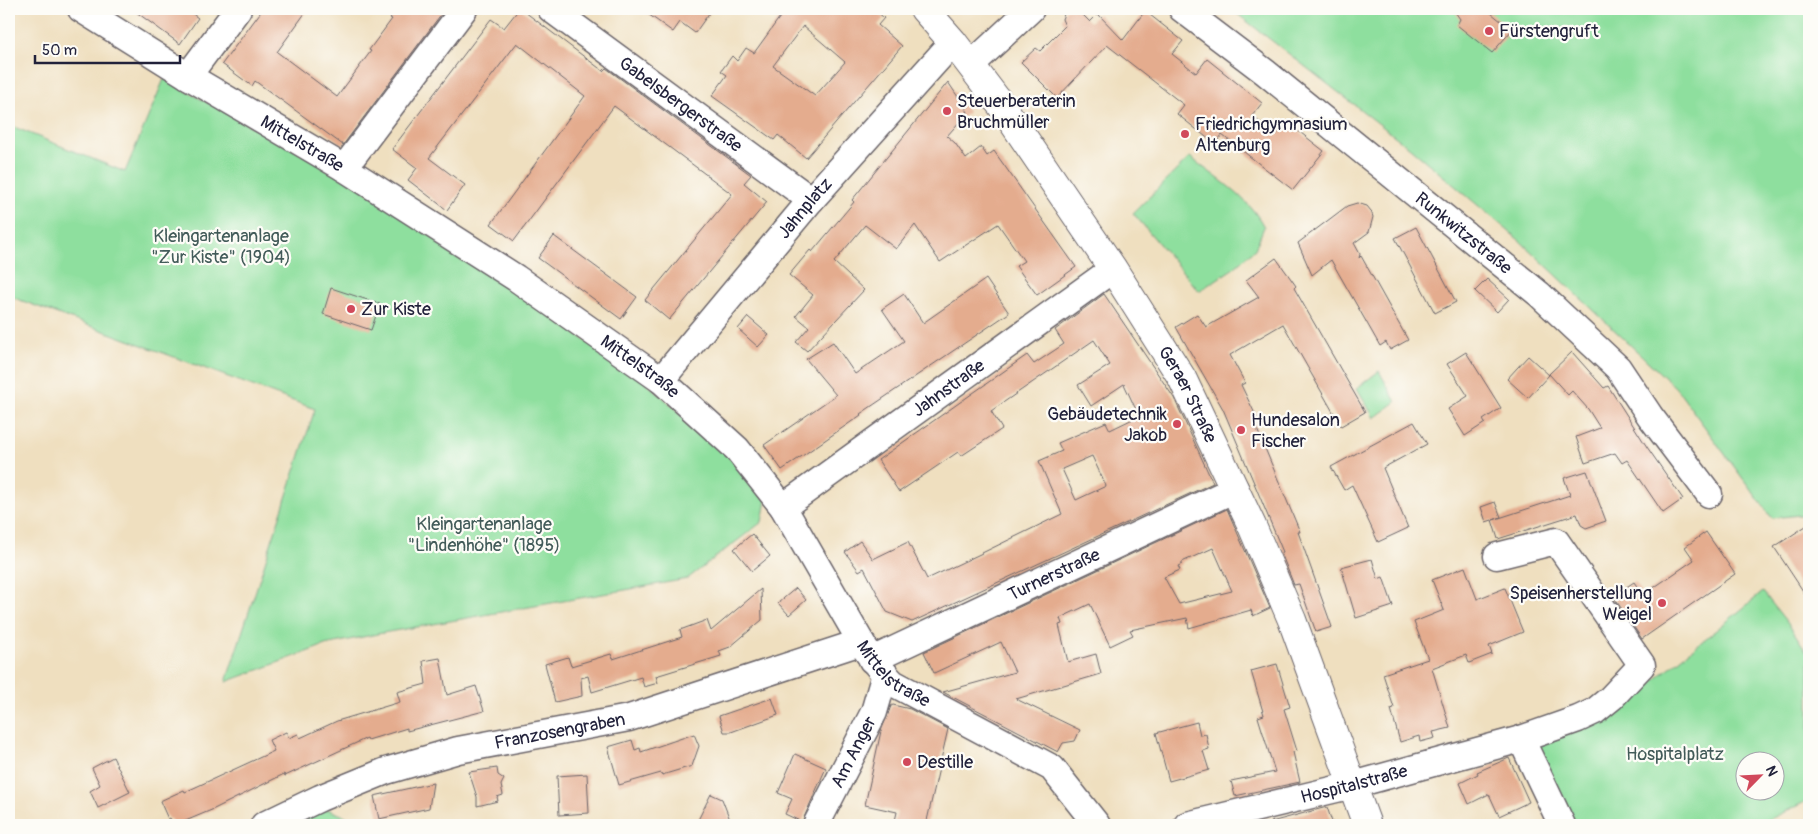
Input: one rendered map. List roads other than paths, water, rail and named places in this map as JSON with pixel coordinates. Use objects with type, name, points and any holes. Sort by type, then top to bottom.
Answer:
[{"type":"main road","name":"Geraer Straße","points":[[924,9],[953,42],[1004,109],[1113,269],[1182,378],[1235,489],[1292,620],[1367,825]]},
{"type":"street","points":[[188,76],[238,9]]},
{"type":"street","points":[[344,168],[464,9]]},
{"type":"street","name":"Gabelsbergerstraße","points":[[551,9],[811,200]]},
{"type":"street","points":[[971,65],[1031,9]]},
{"type":"street","name":"Runkwitzstraße","points":[[1182,9],[1265,72],[1539,294],[1618,368],[1650,416],[1709,494]]},
{"type":"street","name":"Mittelstraße","points":[[91,11],[188,76],[344,168],[516,278],[662,380],[737,448],[782,506],[872,659],[893,683],[1052,768],[1097,825]]},
{"type":"street","name":"Jahnplatz","points":[[662,380],[811,200],[953,42]]},
{"type":"street","name":"Jahnstraße","points":[[782,506],[1113,269]]},
{"type":"street","name":"Turnerstraße","points":[[872,659],[1235,489]]},
{"type":"street","points":[[1498,556],[1556,541],[1642,665],[1611,698],[1595,711],[1522,739],[1562,825]]},
{"type":"street","name":"Franzosengraben","points":[[264,825],[320,798],[386,771],[458,750],[629,718],[872,659]]},
{"type":"street","name":"Am Anger","points":[[816,825],[874,712],[872,659]]},
{"type":"street","name":"Hospitalstraße","points":[[1187,825],[1353,784],[1522,739]]},
{"type":"place","name":"Fürstengruft","points":[[1489,31]]},
{"type":"place","name":"Steuerberaterin Bruchmüller","points":[[947,111]]},
{"type":"place","name":"Friedrichgymnasium Altenburg","points":[[1185,134]]},
{"type":"place","name":"Zur Kiste","points":[[351,309]]},
{"type":"place","name":"Gebäudetechnik Jakob","points":[[1177,424]]},
{"type":"place","name":"Hundesalon Fischer","points":[[1241,430]]},
{"type":"place","name":"Speisenherstellung Weigel","points":[[1662,603]]},
{"type":"place","name":"Destille","points":[[907,762]]},
{"type":"park label","name":"Kleingartenanlage \"Zur Kiste\" (1904)","points":[[221,246]]},
{"type":"park label","name":"Kleingartenanlage \"Lindenhöhe\" (1895)","points":[[484,534]]},
{"type":"park label","name":"Hospitalplatz","points":[[1675,754]]}]
